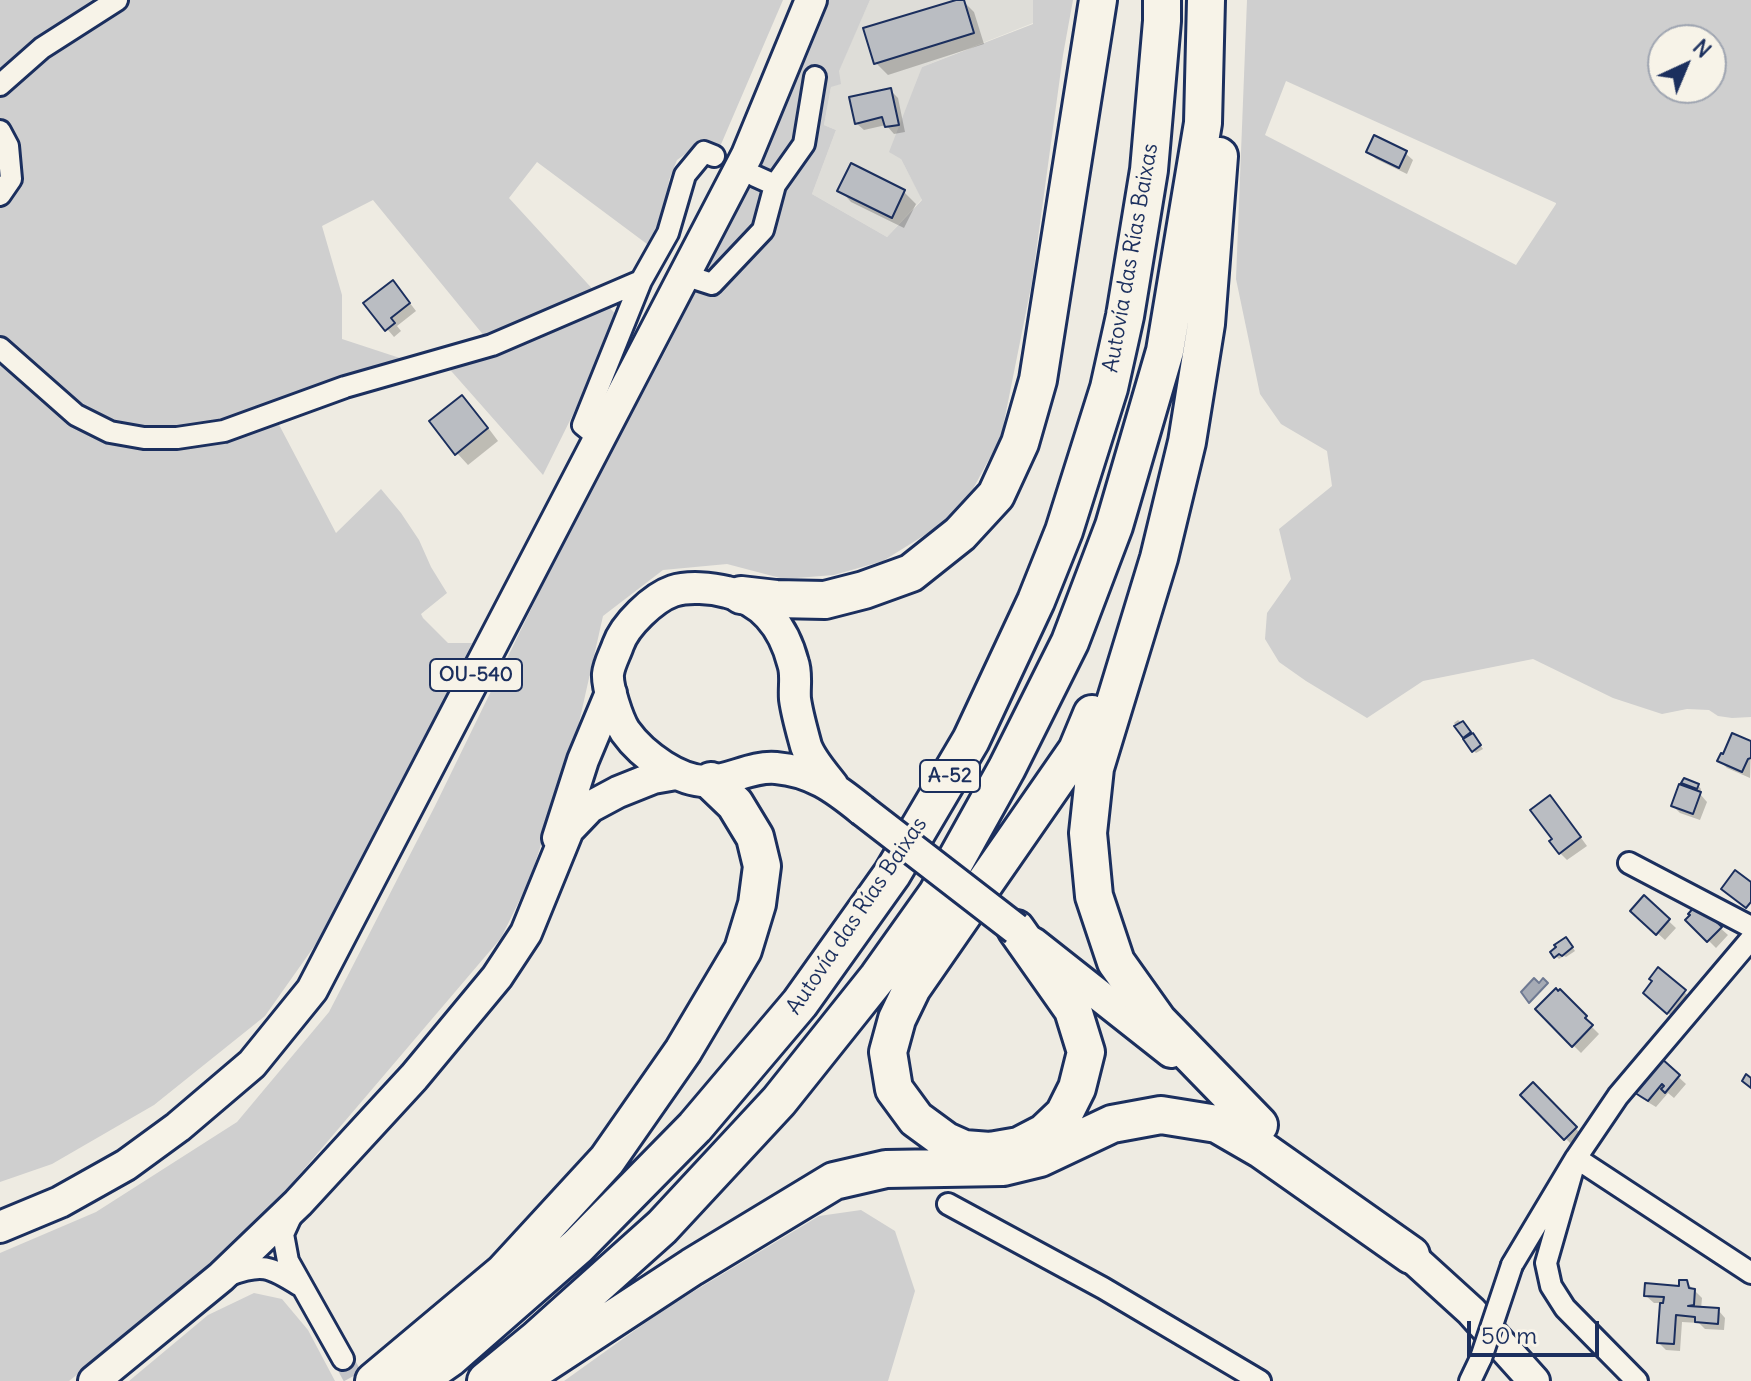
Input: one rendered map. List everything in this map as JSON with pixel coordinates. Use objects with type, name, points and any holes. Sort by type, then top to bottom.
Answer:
[{"type":"highway","points":[[741,595],[825,600],[911,573],[960,534],[996,495],[1020,443],[1038,380],[1098,0]]},
{"type":"highway","name":"Autovía das Rías Baixas","points":[[417,1381],[450,1358],[578,1246],[695,1127],[800,1003],[892,874],[971,740],[1036,601],[1064,531],[1109,388],[1125,316],[1149,170],[1162,0]]},
{"type":"highway","name":"Autovía das Rías Baixas","points":[[486,1381],[662,1227],[779,1101],[878,977],[937,894],[1007,768],[1070,642],[1114,526],[1165,351],[1203,123],[1206,0]]},
{"type":"highway","points":[[1224,0],[1221,126],[1206,324],[1187,442],[1159,558],[1095,768],[1088,833],[1094,896],[1116,962],[1158,1021],[1259,1125]]},
{"type":"highway","points":[[1016,929],[1073,1010],[1086,1052],[1077,1088],[1064,1114],[1044,1133],[1019,1146],[990,1151],[964,1149],[946,1141],[916,1119],[894,1089],[888,1052],[897,1019],[912,988],[1077,750],[1159,558]]},
{"type":"highway","points":[[374,1381],[504,1272],[607,1160],[683,1051],[743,950],[757,904],[762,866],[755,837],[735,804],[711,781]]},
{"type":"highway","points":[[518,1381],[692,1267],[834,1181],[886,1169],[1003,1167],[1040,1158],[1112,1124],[1161,1115],[1217,1124],[1262,1150],[1411,1255]]},
{"type":"main road","name":"OU-540","points":[[0,1227],[60,1202],[126,1165],[178,1127],[252,1064],[312,990],[747,155],[811,0]]},
{"type":"main road","points":[[833,786],[802,773],[775,768],[755,769],[711,781],[695,780],[676,774],[650,757],[624,730],[611,693],[608,673],[621,637],[644,609],[673,591],[710,588],[741,595],[769,614],[783,636],[794,665],[796,700],[807,750],[833,786],[1127,1015],[1259,1125],[1411,1255],[1471,1311],[1534,1381]]},
{"type":"main road","points":[[550,871],[583,760],[611,693]]},
{"type":"main road","points":[[94,1381],[221,1277],[259,1241],[414,1077],[497,977],[526,933],[568,830],[590,807],[653,778],[676,774]]},
{"type":"street","points":[[0,85],[42,48],[117,0]]},
{"type":"street","points":[[684,275],[712,284],[763,230],[775,185],[804,144],[815,77]]},
{"type":"street","points":[[0,131],[8,146],[11,179],[0,195]]},
{"type":"street","points":[[599,438],[583,425],[641,281],[668,233],[685,175],[704,152],[714,156]]},
{"type":"street","points":[[755,176],[775,185]]},
{"type":"street","points":[[0,348],[76,415],[110,432],[144,438],[177,438],[224,431],[345,387],[492,345],[641,281]]},
{"type":"street","points":[[1629,863],[1751,927]]},
{"type":"street","points":[[1470,1381],[1481,1358],[1512,1265],[1576,1158],[1618,1096],[1751,939]]},
{"type":"street","points":[[1576,1158],[1751,1273]]},
{"type":"street","points":[[1576,1158],[1546,1263],[1551,1286],[1565,1308],[1637,1381]]},
{"type":"street","points":[[282,1265],[283,1234],[298,1203]]},
{"type":"street","points":[[948,1204],[1103,1288],[1260,1381]]},
{"type":"street","points":[[259,1241],[269,1242],[282,1265],[302,1287],[343,1359]]},
{"type":"street","points":[[221,1277],[253,1266],[282,1265]]},
{"type":"shaded area","points":[[0,0],[783,0],[719,149],[698,145],[677,160],[669,180],[666,208],[651,247],[537,162],[509,198],[620,319],[543,475],[445,364],[485,337],[373,200],[322,226],[342,295],[342,339],[412,362],[276,419],[336,533],[381,489],[419,540],[447,593],[421,614],[423,618],[448,643],[472,643],[414,765],[325,931],[265,1016],[154,1105],[52,1164],[0,1182]]},
{"type":"shaded area","points":[[829,0],[870,0],[839,71],[841,84],[831,87],[824,125],[836,130],[812,194],[887,237],[922,200],[901,159],[889,152],[922,67],[1033,24],[1033,0],[1073,0],[1032,282],[1001,437],[960,513],[883,561],[834,575],[784,579],[727,564],[663,570],[603,616],[576,736],[530,879],[501,938],[270,1209],[159,1310],[69,1381],[0,1381],[0,1253],[96,1212],[237,1122],[329,1012],[435,806],[574,521],[718,247],[807,57]]},
{"type":"shaded area","points":[[870,0],[1033,0],[1033,23],[922,67],[901,159],[922,199],[887,237],[812,194],[836,130],[824,125],[831,87]]},
{"type":"shaded area","points":[[1247,0],[1751,0],[1751,717],[1732,718],[1718,716],[1709,710],[1687,709],[1662,714],[1613,698],[1533,659],[1423,681],[1367,718],[1306,681],[1279,662],[1265,639],[1267,613],[1291,579],[1279,529],[1332,486],[1327,451],[1281,424],[1260,394],[1236,279]],"holes":[[[1286,81],[1556,203],[1516,265],[1265,135]]]},
{"type":"shaded area","points":[[1534,978],[1539,983],[1543,978],[1548,983],[1529,1003],[1521,992]]},
{"type":"shaded area","points":[[861,1210],[895,1231],[915,1291],[888,1381],[564,1381],[666,1308],[819,1216]]},
{"type":"shaded area","points":[[254,1293],[282,1299],[308,1330],[335,1381],[129,1381],[208,1315]]},
{"type":"building","points":[[964,0],[974,33],[874,64],[863,28]]},
{"type":"building","points":[[891,88],[899,125],[885,127],[882,117],[855,124],[849,97]]},
{"type":"building","points":[[1374,135],[1407,151],[1399,168],[1366,152]]},
{"type":"building","points":[[851,163],[905,190],[892,218],[837,191]]},
{"type":"building","points":[[393,280],[410,303],[391,318],[395,323],[385,331],[363,303]]},
{"type":"building","points":[[462,395],[488,428],[455,455],[429,421]]},
{"type":"building","points":[[1463,721],[1471,732],[1463,738],[1454,726]]},
{"type":"building","points":[[1473,733],[1481,745],[1472,752],[1463,739]]},
{"type":"building","points":[[1732,733],[1751,741],[1751,758],[1742,772],[1717,761]]},
{"type":"building","points":[[1684,778],[1699,784],[1697,789],[1681,783]]},
{"type":"building","points":[[1679,784],[1701,792],[1693,814],[1671,806]]},
{"type":"building","points":[[1550,795],[1581,837],[1559,854],[1549,841],[1552,839],[1530,810]]},
{"type":"building","points":[[1735,870],[1751,882],[1751,902],[1746,908],[1721,889]]},
{"type":"building","points":[[1644,895],[1670,919],[1656,935],[1630,911]]},
{"type":"building","points":[[1697,904],[1722,927],[1707,942],[1685,920]]},
{"type":"building","points":[[1566,937],[1573,947],[1554,958],[1550,952],[1556,947],[1554,945]]},
{"type":"building","points":[[1658,967],[1686,990],[1667,1014],[1643,993]]},
{"type":"building","points":[[1556,988],[1593,1025],[1572,1047],[1535,1009]]},
{"type":"building","points":[[1661,1058],[1680,1075],[1665,1093],[1661,1089],[1662,1084],[1648,1101],[1632,1091]]},
{"type":"building","points":[[1746,1074],[1751,1078],[1751,1088],[1742,1081]]},
{"type":"building","points":[[1533,1082],[1577,1127],[1564,1140],[1520,1095]]},
{"type":"building","points":[[1679,1280],[1687,1280],[1689,1288],[1695,1289],[1694,1305],[1688,1306],[1719,1308],[1718,1324],[1695,1322],[1695,1317],[1676,1315],[1674,1344],[1657,1343],[1660,1303],[1663,1303],[1664,1297],[1644,1296],[1645,1283],[1679,1286]]},
{"type":"tunnel","points":[[343,1359],[355,1381]]}]
